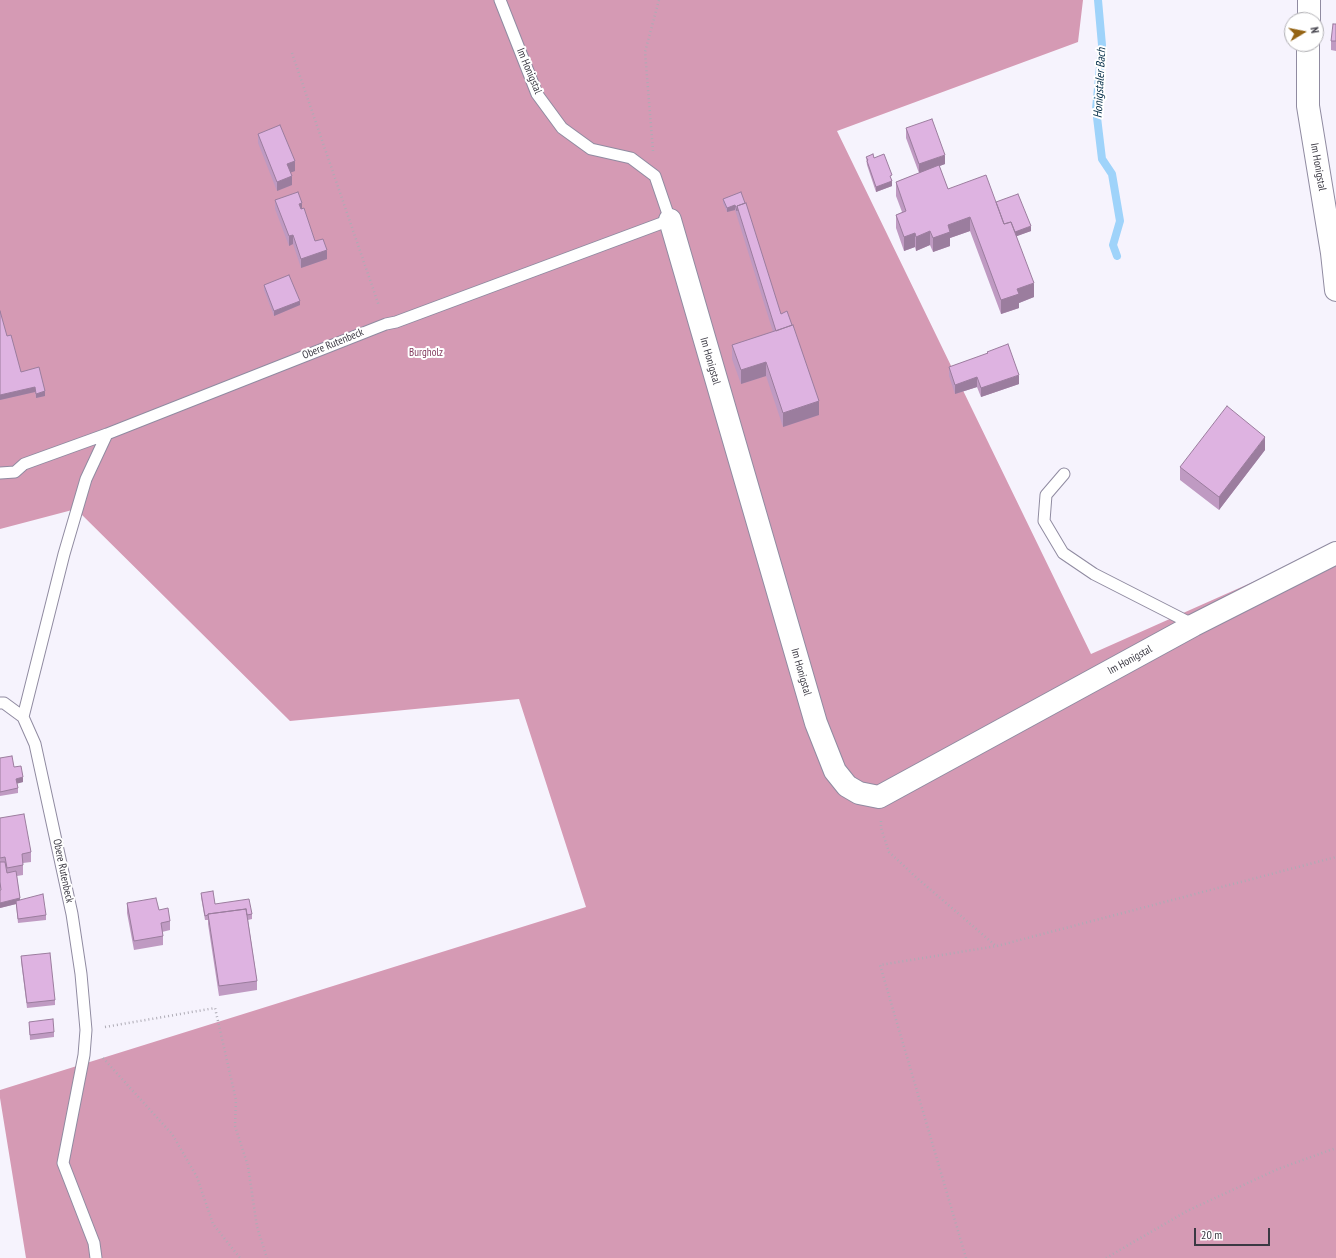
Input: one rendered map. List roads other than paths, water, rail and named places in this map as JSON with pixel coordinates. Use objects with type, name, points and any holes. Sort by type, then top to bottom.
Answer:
[{"type":"street","points":[[1308,12],[1309,0]]},
{"type":"street","name":"Im Honigstal","points":[[1308,52],[1308,106],[1332,253],[1336,290]]},
{"type":"street","name":"Im Honigstal","points":[[670,220],[816,723],[835,771],[847,786],[859,792],[879,797],[1194,625],[1336,553]]},
{"type":"lane","name":"Im Honigstal","points":[[500,0],[537,94],[562,128],[591,149],[631,158],[655,176],[670,220]]},
{"type":"lane","name":"Obere Rutenbeck","points":[[0,473],[15,472],[24,464],[107,434],[386,324],[396,322],[670,220]]},
{"type":"lane","points":[[23,717],[64,554],[86,479],[107,434]]},
{"type":"lane","points":[[1064,474],[1046,495],[1044,521],[1063,553],[1094,574],[1194,625]]},
{"type":"lane","name":"Obere Rutenbeck","points":[[0,703],[4,703],[23,717],[35,744],[72,914],[81,974],[86,1034],[84,1055],[63,1163],[94,1243],[96,1258]]},
{"type":"waterway","name":"Honigstaler Bach","points":[[1098,0],[1102,45],[1096,109],[1102,159],[1112,174],[1120,221],[1113,245],[1117,256]]},
{"type":"park label","name":"Burgholz","points":[[426,353]]}]
